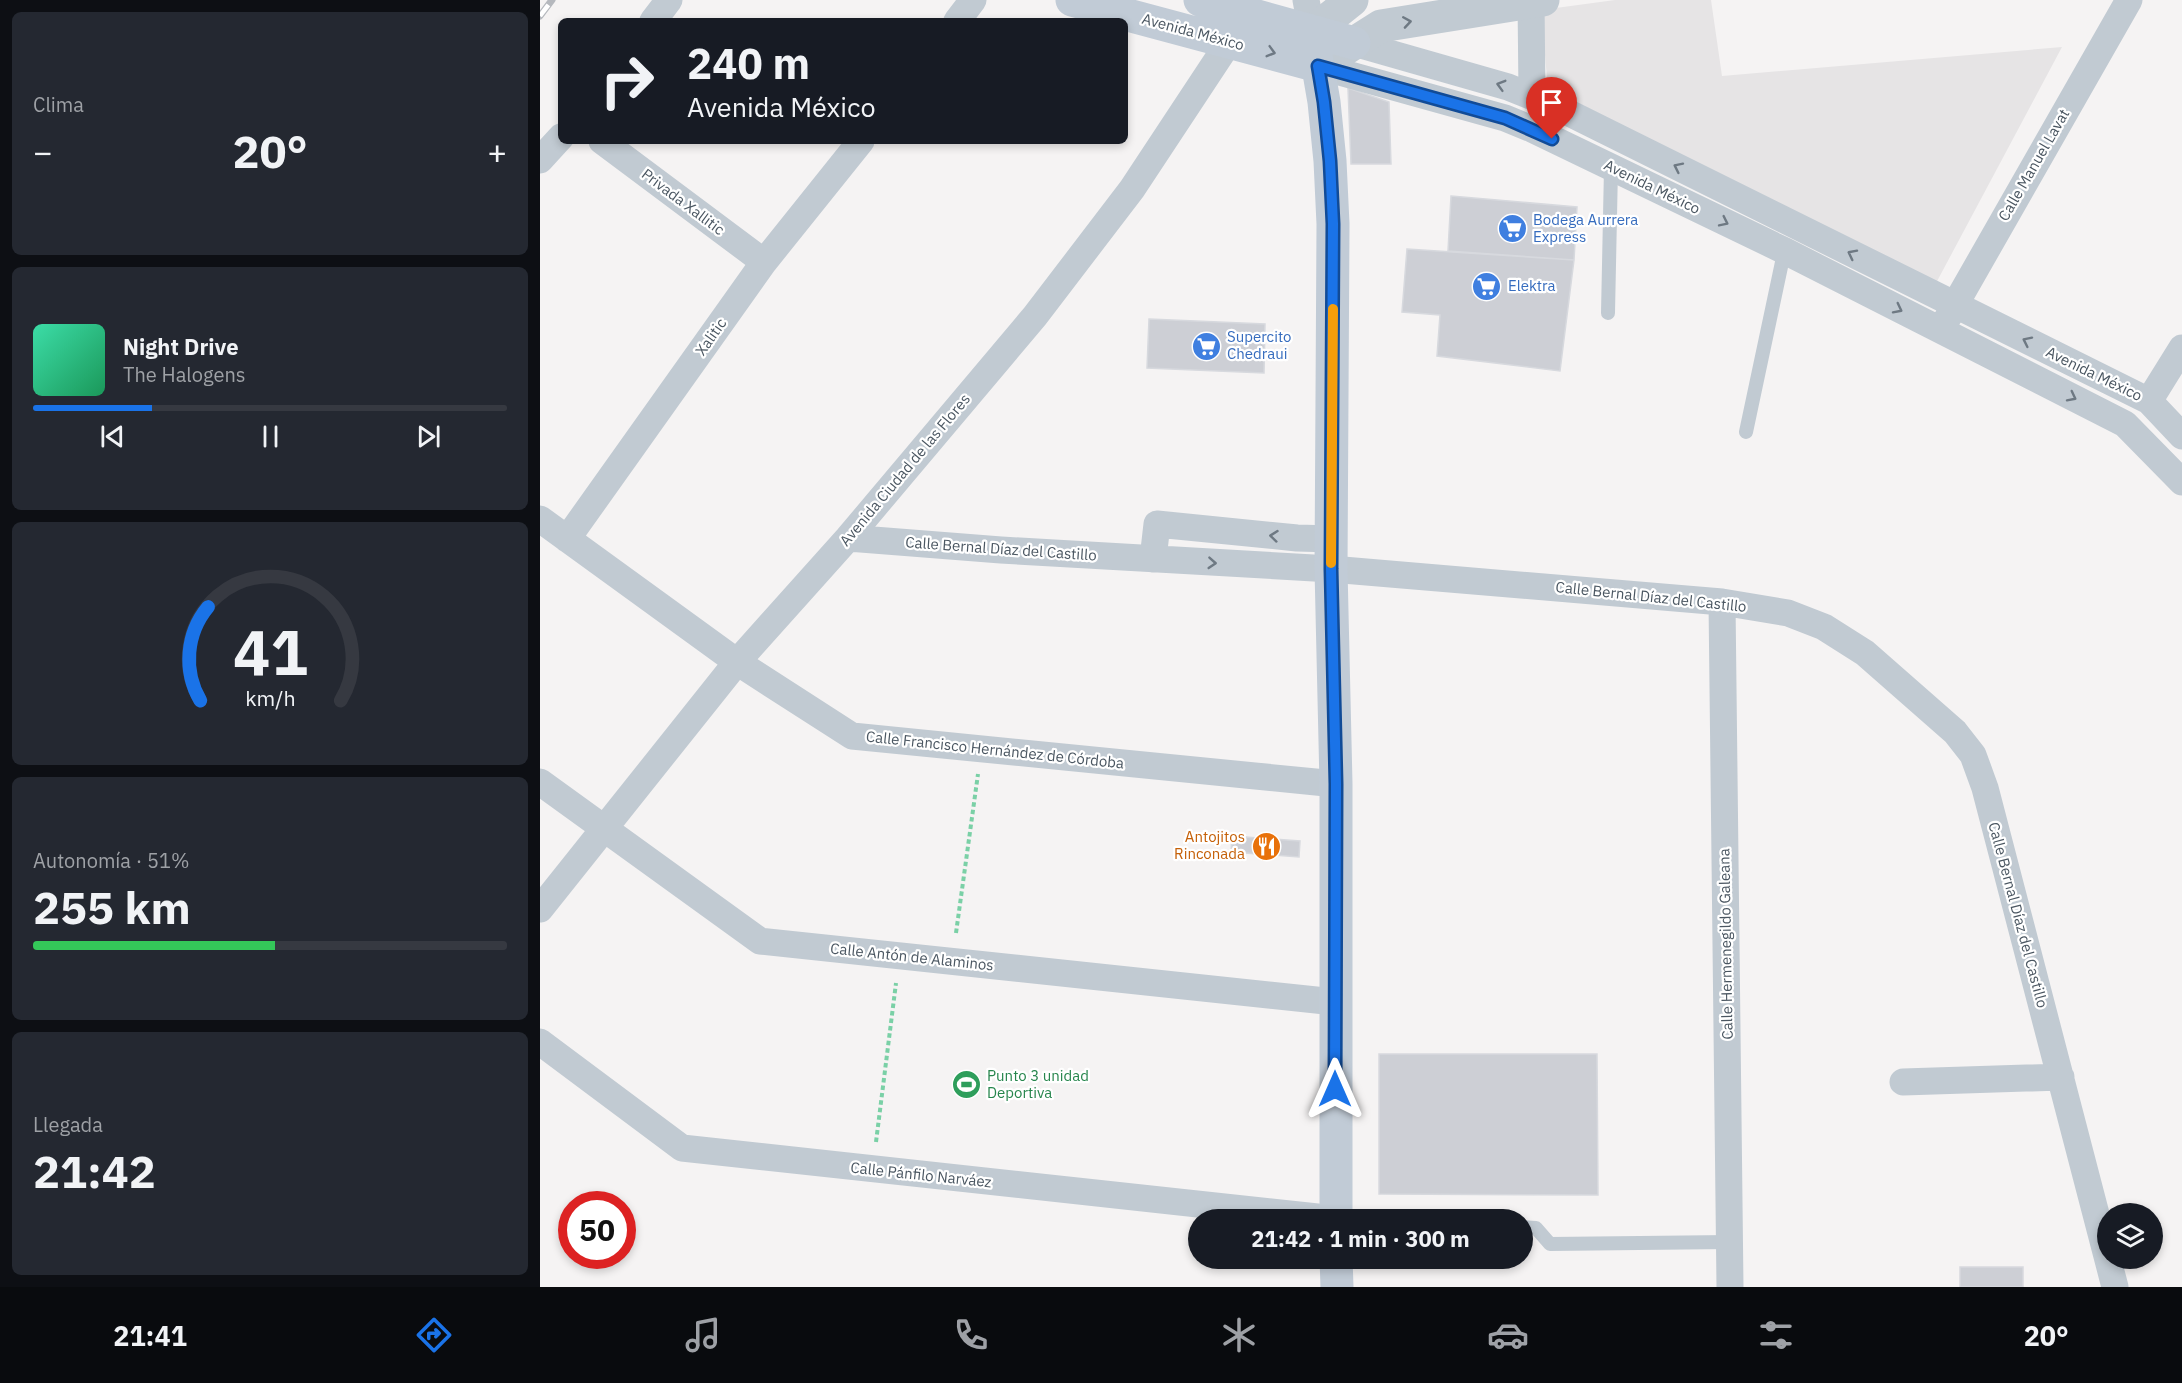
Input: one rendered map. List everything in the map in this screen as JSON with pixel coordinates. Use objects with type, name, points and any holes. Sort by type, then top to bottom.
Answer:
[{"type":"main road","name":"Avenida México","points":[[1072,0],[1318,66]]},
{"type":"main road","name":"Avenida México","points":[[1200,0],[1354,44]]},
{"type":"main road","points":[[1312,32],[1324,102],[1333,224],[1332,554],[1336,784],[1336,1209]]},
{"type":"main road","points":[[1336,1269],[1337,1287]]},
{"type":"street","points":[[655,18],[669,0]]},
{"type":"street","points":[[959,18],[973,0]]},
{"type":"street","points":[[1306,0],[1312,32],[1352,0]]},
{"type":"street","name":"Calle Manuel Lavat","points":[[1941,331],[2129,0]]},
{"type":"street","points":[[1318,66],[1381,26],[1535,1],[1532,95]]},
{"type":"street","name":"Avenida Ciudad de las Flores","points":[[540,909],[737,662],[848,538],[1035,316],[1132,189],[1231,41],[1247,13]]},
{"type":"street","name":"Avenida México","points":[[1354,44],[1532,95],[2149,401],[2182,436]]},
{"type":"street","name":"Avenida México","points":[[1318,66],[1505,118],[1532,129],[1785,251],[2125,424],[2182,482]]},
{"type":"street","points":[[540,160],[558,140]]},
{"type":"street","name":"Privada Xallitic","points":[[606,144],[764,262]]},
{"type":"street","name":"Xalitic","points":[[567,538],[764,262],[859,144]]},
{"type":"street","points":[[2149,401],[2182,348]]},
{"type":"street","name":"Calle Francisco Hernández de Córdoba","points":[[540,519],[737,662],[852,736],[1336,784]]},
{"type":"street","name":"Calle Bernal Díaz del Castillo","points":[[1153,559],[1156,524],[1297,538],[1332,554]]},
{"type":"street","name":"Calle Bernal Díaz del Castillo","points":[[848,538],[1153,559],[1332,554],[1722,602],[1788,613],[1824,627],[1865,653],[1955,732],[1973,755],[1985,788],[2115,1287]]},
{"type":"street","name":"Calle Hermenegildo Galeana","points":[[1722,602],[1730,1287]]},
{"type":"street","name":"Calle Antón de Alaminos","points":[[540,782],[760,941],[1335,1002]]},
{"type":"street","name":"Calle Pánfilo Narváez","points":[[540,1042],[682,1148],[1241,1209]]},
{"type":"street","points":[[1903,1082],[2061,1077]]},
{"type":"lane","points":[[1608,313],[1611,168]]},
{"type":"lane","points":[[1746,432],[1790,223]]},
{"type":"lane","points":[[1533,1228],[1536,1228],[1550,1244],[1729,1242]]},
{"type":"path","points":[[952,961],[981,750]]},
{"type":"path","points":[[870,1170],[876,1147],[899,956]]},
{"type":"shaded area","points":[[1615,0],[1711,0],[1722,76],[2062,47],[1935,285],[1548,89],[1541,10]]},
{"type":"building","points":[[1348,88],[1389,102],[1391,164],[1351,164]]},
{"type":"building","name":"Bodega Aurrera Express","points":[[1451,196],[1577,207],[1574,260],[1448,251]]},
{"type":"building","name":"Elektra","points":[[1407,249],[1574,260],[1560,371],[1437,356],[1440,315],[1402,312]]},
{"type":"building","name":"Supercito Chedraui","points":[[1149,319],[1265,324],[1264,373],[1147,368]]},
{"type":"building","name":"Antojitos Rinconada","points":[[1232,836],[1300,841],[1299,857],[1231,852]]},
{"type":"building","points":[[1379,1054],[1597,1054],[1598,1195],[1379,1194]]},
{"type":"building","points":[[1960,1267],[2023,1267],[2023,1287],[1960,1287]]},
{"type":"railway","points":[[540,16],[552,0]]},
{"type":"slow traffic","points":[[1331,563],[1333,539],[1333,309]]},
{"type":"place","name":"Bodega Aurrera Express","points":[[1512,229]]},
{"type":"place","name":"Elektra","points":[[1487,286]]},
{"type":"place","name":"Supercito Chedraui","points":[[1206,346]]},
{"type":"place","name":"Antojitos Rinconada","points":[[1266,846]]},
{"type":"place","name":"Punto 3 unidad Deportiva","points":[[966,1085]]},
{"type":"route","points":[[1335,1089],[1336,784],[1331,569],[1333,539],[1333,224],[1330,161],[1318,66],[1505,118],[1552,139]]}]
